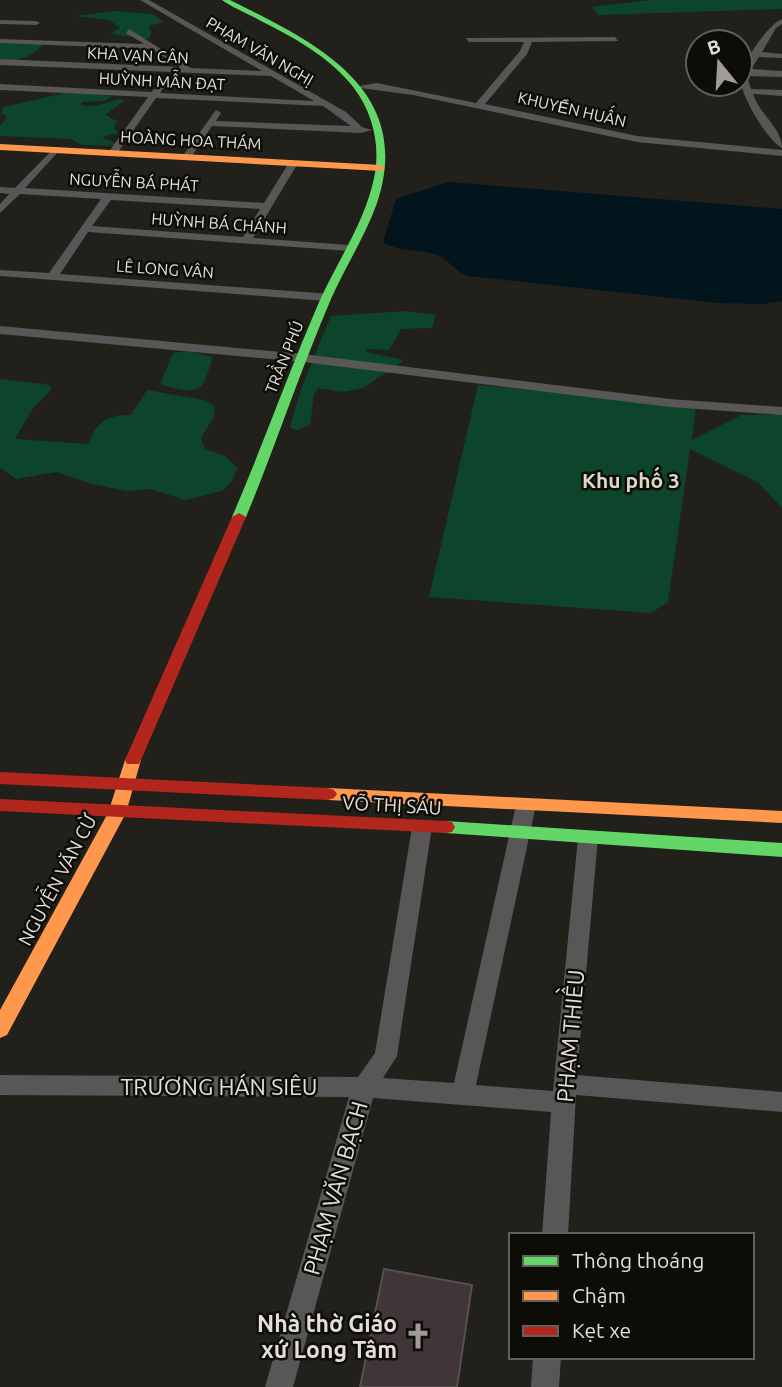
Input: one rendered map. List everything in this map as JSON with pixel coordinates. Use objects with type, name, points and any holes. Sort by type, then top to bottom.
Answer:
[{"type":"main road","name":"TRẦN PHÚ","points":[[122,785],[185,634],[237,523],[327,297],[377,188],[381,168],[379,131],[357,87],[325,56],[225,0]]},
{"type":"main road","name":"HOÀNG HOA THÁM","points":[[0,147],[381,168]]},
{"type":"main road","name":"VÕ THỊ SÁU","points":[[0,778],[782,817]]},
{"type":"main road","name":"NGUYỄN VĂN CỪ","points":[[0,1029],[117,813],[122,785]]},
{"type":"main road","name":"VÕ THỊ SÁU","points":[[0,805],[117,813],[519,831],[782,850]]},
{"type":"street","name":"PHẠM VĂN NGHỊ","points":[[144,0],[343,114],[360,130]]},
{"type":"street","points":[[782,21],[774,26],[755,54],[782,56]]},
{"type":"street","points":[[0,22],[36,23],[15,41]]},
{"type":"street","points":[[129,31],[187,68]]},
{"type":"street","points":[[469,40],[615,39]]},
{"type":"street","points":[[480,104],[524,52],[529,40]]},
{"type":"street","points":[[0,41],[154,47]]},
{"type":"street","points":[[233,59],[244,57]]},
{"type":"street","points":[[113,153],[173,70],[221,61]]},
{"type":"street","name":"KHA VẠN CÂN","points":[[0,62],[275,74]]},
{"type":"street","points":[[754,72],[782,74]]},
{"type":"street","name":"KHUYỂN HUẤN","points":[[357,87],[381,86],[480,104],[637,139],[782,153]]},
{"type":"street","name":"HUỲNH MẪN ĐẠT","points":[[0,87],[322,104]]},
{"type":"street","points":[[754,91],[782,93]]},
{"type":"street","points":[[751,98],[764,122],[782,145]]},
{"type":"street","points":[[187,158],[225,99]]},
{"type":"street","points":[[209,123],[379,131]]},
{"type":"street","points":[[0,210],[55,150]]},
{"type":"street","points":[[246,241],[293,163]]},
{"type":"street","name":"NGUYỄN BÁ PHÁT","points":[[0,190],[267,206]]},
{"type":"street","points":[[52,277],[107,197]]},
{"type":"street","name":"HUỲNH BÁ CHÁNH","points":[[86,229],[349,248]]},
{"type":"street","name":"LÊ LONG VÂN","points":[[0,273],[327,297]]},
{"type":"street","points":[[0,330],[303,358],[670,403],[782,411]]},
{"type":"street","points":[[463,1093],[526,804]]},
{"type":"street","name":"PHẠM VĂN BẠCH","points":[[279,1387],[364,1087],[386,1056],[422,827]]},
{"type":"street","name":"PHẠM THIỀU","points":[[555,1233],[564,1093],[589,838]]},
{"type":"street","name":"TRƯƠNG HÁN SIÊU","points":[[0,1085],[364,1087],[463,1093],[564,1093],[782,1102]]},
{"type":"street","points":[[545,1387],[547,1359]]},
{"type":"green space","points":[[649,0],[782,0],[782,9],[598,15],[592,7]]},
{"type":"green space","points":[[114,11],[152,14],[164,22],[149,26],[151,33],[148,39],[145,39],[110,33],[120,28],[109,20],[75,16]]},
{"type":"green space","points":[[0,42],[43,44],[24,58],[0,60]]},
{"type":"green space","points":[[69,92],[113,96],[104,101],[82,102],[81,105],[125,100],[105,115],[117,121],[114,128],[118,133],[102,137],[122,146],[82,145],[71,139],[0,136],[0,126],[7,116],[1,113],[4,107]]},
{"type":"green space","points":[[406,311],[436,315],[432,328],[401,329],[389,350],[367,349],[366,352],[404,360],[364,388],[342,392],[318,388],[314,395],[310,425],[297,430],[290,428],[303,385],[331,316]]},
{"type":"green space","points":[[188,351],[212,357],[203,384],[192,390],[184,390],[160,384],[173,353]]},
{"type":"green space","points":[[0,379],[50,385],[51,390],[33,408],[15,439],[88,444],[95,430],[104,421],[115,416],[131,415],[147,390],[204,400],[215,406],[214,416],[201,438],[205,449],[225,456],[237,468],[232,481],[222,491],[185,500],[150,489],[127,491],[92,484],[57,472],[16,479],[0,468]]},
{"type":"green space","points":[[478,385],[696,406],[692,440],[741,415],[782,414],[782,508],[759,483],[690,449],[668,602],[651,613],[429,597]]},
{"type":"shaded area","points":[[448,182],[782,209],[782,301],[762,304],[717,303],[468,276],[437,255],[383,242],[396,199]]},
{"type":"building","name":"Nhà thờ Giáo xứ Long Tâm","points":[[384,1269],[472,1285],[457,1387],[360,1387]]},
{"type":"traffic: fast","points":[[225,0],[306,42],[342,70],[357,86],[373,113],[380,138],[381,155],[380,172],[371,205],[326,299],[239,517]]},
{"type":"traffic: fast","points":[[446,827],[782,850]]},
{"type":"traffic: slow","points":[[0,147],[381,168]]},
{"type":"traffic: slow","points":[[0,1029],[117,813],[133,760]]},
{"type":"traffic: slow","points":[[328,794],[782,817]]},
{"type":"traffic: jam","points":[[133,760],[239,517]]},
{"type":"traffic: jam","points":[[0,778],[328,794]]},
{"type":"traffic: jam","points":[[0,805],[446,827]]},
{"type":"place","name":"Nhà thờ Giáo xứ Long Tâm","points":[[418,1336]]},
{"type":"district","name":"Khu phố 3","points":[[631,480]]}]
